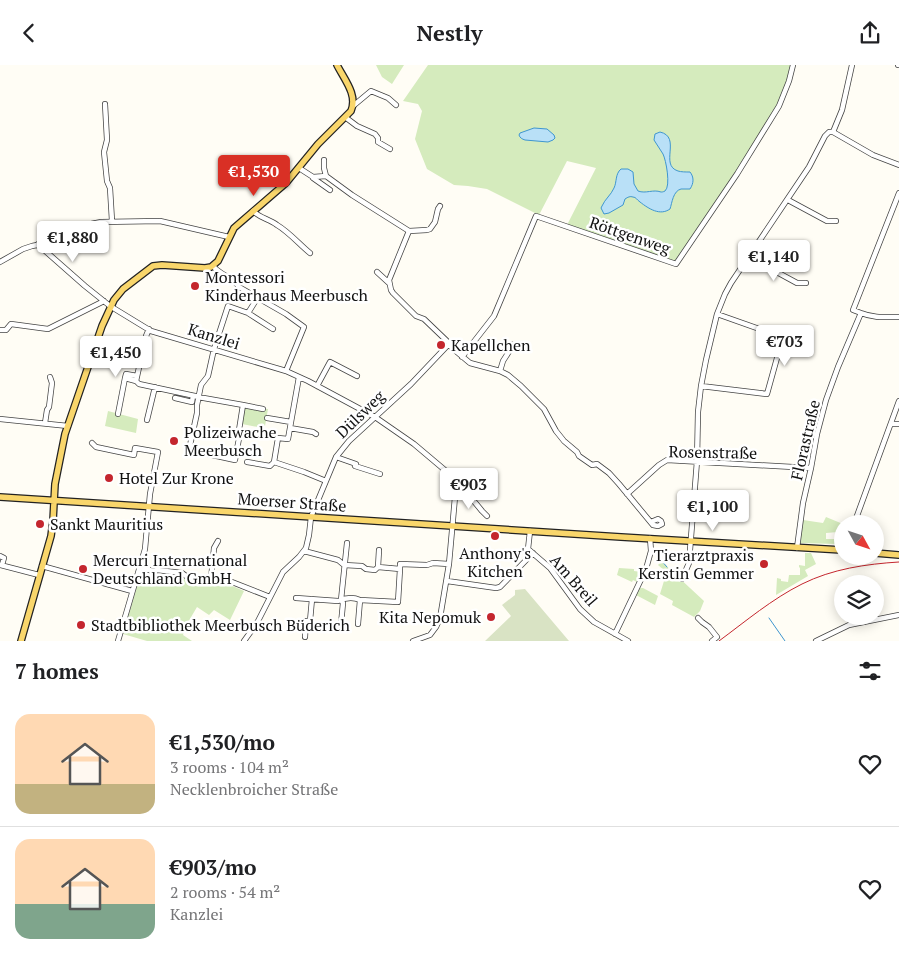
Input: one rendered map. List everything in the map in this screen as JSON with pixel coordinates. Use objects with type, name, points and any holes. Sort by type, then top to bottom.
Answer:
[{"type":"main road","points":[[21,641],[53,525],[57,469],[62,444],[110,306],[122,289],[153,266],[205,268],[213,266],[221,257],[234,227],[284,186],[315,148],[351,111],[353,96],[337,65]]},
{"type":"main road","name":"Moerser Straße","points":[[0,497],[834,550]]},
{"type":"main road","points":[[884,554],[899,555]]},
{"type":"street","name":"Röttgenweg","points":[[462,357],[494,316],[536,216],[676,264],[737,174],[779,107],[793,65]]},
{"type":"street","points":[[682,579],[690,563],[701,387],[717,314],[728,289],[809,167],[825,136],[832,132],[842,110],[852,65]]},
{"type":"street","points":[[353,106],[371,91],[388,98],[396,105]]},
{"type":"street","points":[[105,104],[106,140],[104,152],[107,181],[110,188],[112,221]]},
{"type":"street","points":[[345,117],[375,134],[378,142],[390,149]]},
{"type":"street","points":[[832,132],[873,155],[899,165]]},
{"type":"street","points":[[324,160],[326,176],[408,231],[430,229],[434,225],[440,206]]},
{"type":"street","points":[[299,168],[330,190]]},
{"type":"street","points":[[313,177],[326,176]]},
{"type":"street","name":"Florastraße","points":[[797,548],[816,434],[838,367],[861,313],[853,310],[899,193]]},
{"type":"street","points":[[788,200],[827,221],[836,221]]},
{"type":"street","points":[[253,211],[284,230],[310,253]]},
{"type":"street","points":[[0,262],[23,249],[37,245],[46,238],[71,228],[112,221],[160,221],[229,237]]},
{"type":"street","points":[[389,283],[408,231]]},
{"type":"street","name":"Kanzlei","points":[[37,245],[110,306],[149,329],[286,371],[375,417],[414,444],[446,471],[453,482],[454,488],[463,488],[487,516]]},
{"type":"street","points":[[749,257],[797,283],[806,283]]},
{"type":"street","points":[[213,266],[218,272],[237,283],[240,287],[304,327],[286,371]]},
{"type":"street","points":[[378,272],[389,283],[393,293],[416,316],[424,319],[462,357],[470,363],[500,371],[521,386],[544,409],[560,437],[579,456],[592,465],[596,464],[620,483],[651,522]]},
{"type":"street","points":[[248,313],[258,297]]},
{"type":"street","points":[[0,330],[6,331],[12,324],[48,329],[104,301]]},
{"type":"street","points":[[175,398],[192,402],[208,376],[214,349],[228,307],[248,313],[273,329]]},
{"type":"street","points":[[861,313],[869,316],[899,317]]},
{"type":"street","points":[[701,387],[767,394],[782,340],[780,336],[717,314]]},
{"type":"street","points":[[149,329],[137,378],[139,384],[263,409]]},
{"type":"street","name":"Dülsweg","points":[[304,551],[308,543],[312,517],[336,457],[449,344]]},
{"type":"street","points":[[500,371],[511,344]]},
{"type":"street","points":[[317,386],[330,362],[357,377]]},
{"type":"street","points":[[118,414],[126,374],[137,378]]},
{"type":"street","points":[[45,423],[52,383],[50,377]]},
{"type":"street","points":[[247,462],[270,466],[274,462],[278,438],[288,439],[299,377]]},
{"type":"street","points":[[147,420],[155,387]]},
{"type":"street","points":[[196,396],[197,413],[189,450],[235,460],[243,405]]},
{"type":"street","points":[[857,515],[899,401]]},
{"type":"street","points":[[266,418],[292,422]]},
{"type":"street","points":[[0,419],[68,426]]},
{"type":"street","points":[[891,424],[899,424]]},
{"type":"street","points":[[290,428],[316,434]]},
{"type":"street","points":[[92,443],[96,447],[134,455],[135,447],[158,452],[148,507],[146,541],[118,641]]},
{"type":"street","points":[[336,457],[356,464],[355,466],[380,474]]},
{"type":"street","name":"Rosenstraße","points":[[627,494],[667,460],[811,468]]},
{"type":"street","points":[[274,462],[326,481]]},
{"type":"street","points":[[413,641],[428,636],[436,627],[440,618],[449,564],[454,488]]},
{"type":"street","name":"Am Breil","points":[[530,531],[528,549],[550,569],[580,609],[594,621],[628,641]]},
{"type":"street","points":[[615,634],[646,569],[651,551],[650,539]]},
{"type":"street","points":[[211,579],[214,548],[218,541]]},
{"type":"street","points":[[342,626],[343,603],[341,599],[347,543]]},
{"type":"street","points":[[378,550],[378,567]]},
{"type":"street","points":[[244,641],[257,623],[283,572],[304,551],[338,560],[344,565],[362,566],[366,569],[375,570],[378,567],[400,569]]},
{"type":"street","points":[[447,581],[500,587],[532,553]]},
{"type":"street","points":[[0,556],[4,558],[1,565],[39,575]]},
{"type":"street","points":[[338,560],[342,557],[345,558]]},
{"type":"street","points":[[296,598],[338,601],[344,598],[398,602],[400,564],[449,564]]},
{"type":"street","points":[[42,566],[132,591]]},
{"type":"street","points":[[139,568],[232,582],[270,597]]},
{"type":"street","points":[[305,637],[306,621],[310,621],[312,599]]},
{"type":"street","points":[[358,624],[360,600]]},
{"type":"street","points":[[816,641],[849,625],[899,615]]},
{"type":"street","points":[[698,617],[717,637],[712,641]]},
{"type":"green space","points":[[376,65],[404,65],[392,84],[382,77]]},
{"type":"green space","points":[[428,65],[792,65],[782,98],[736,173],[675,263],[567,225],[596,168],[567,161],[539,215],[487,189],[454,185],[427,169],[415,139],[422,111],[418,104],[403,101]]},
{"type":"green space","points":[[243,406],[268,409],[263,428],[242,424]]},
{"type":"green space","points":[[108,411],[138,419],[136,433],[105,426]]},
{"type":"green space","points":[[826,517],[834,520],[834,532],[826,533],[826,539],[834,539],[834,544],[800,543],[803,520],[823,523]]},
{"type":"green space","points":[[805,553],[811,553],[816,564],[805,570],[808,576],[776,595],[777,578],[788,582],[789,575],[800,575],[799,565],[805,566]]},
{"type":"green space","points":[[662,562],[704,601],[700,611],[694,617],[672,605],[673,601],[660,594],[667,571],[658,565]]},
{"type":"green space","points":[[619,568],[634,569],[634,571],[641,572],[637,582],[633,580],[632,582],[617,575]]},
{"type":"green space","points":[[141,573],[230,585],[244,591],[230,620],[214,610],[209,615],[197,607],[183,635],[192,641],[147,641],[123,634]]},
{"type":"green space","points":[[639,588],[643,588],[658,596],[655,605],[636,595]]},
{"type":"green space","points":[[525,589],[569,641],[485,641],[511,616],[502,605],[515,595],[515,590]]},
{"type":"water","points":[[534,128],[547,129],[555,138],[548,142],[525,140],[519,136],[520,133]]},
{"type":"water","points":[[660,132],[669,139],[670,163],[673,168],[679,171],[690,172],[693,182],[690,189],[678,190],[673,197],[670,209],[666,211],[655,211],[635,197],[628,197],[623,205],[604,214],[601,208],[613,190],[621,169],[628,169],[633,172],[634,184],[638,191],[665,191],[668,179],[665,162],[663,154],[654,140],[655,134]]},
{"type":"waterway","points":[[653,551],[667,567]]},
{"type":"waterway","points":[[769,618],[785,641]]},
{"type":"tram line","points":[[719,641],[780,596],[813,579],[849,568],[899,562]]},
{"type":"place","name":"Montessori Kinderhaus Meerbusch","points":[[195,286]]},
{"type":"place","name":"Kapellchen","points":[[441,345]]},
{"type":"place","name":"Polizeiwache Meerbusch","points":[[174,441]]},
{"type":"place","name":"Hotel Zur Krone","points":[[109,478]]},
{"type":"place","name":"Sankt Mauritius","points":[[40,524]]},
{"type":"place","name":"Anthony's Kitchen","points":[[495,536]]},
{"type":"place","name":"Tierarztpraxis Kerstin Gemmer","points":[[764,564]]},
{"type":"place","name":"Mercuri International Deutschland GmbH","points":[[83,569]]},
{"type":"place","name":"Kita Nepomuk","points":[[491,617]]},
{"type":"place","name":"Stadtbibliothek Meerbusch Büderich","points":[[81,625]]}]
